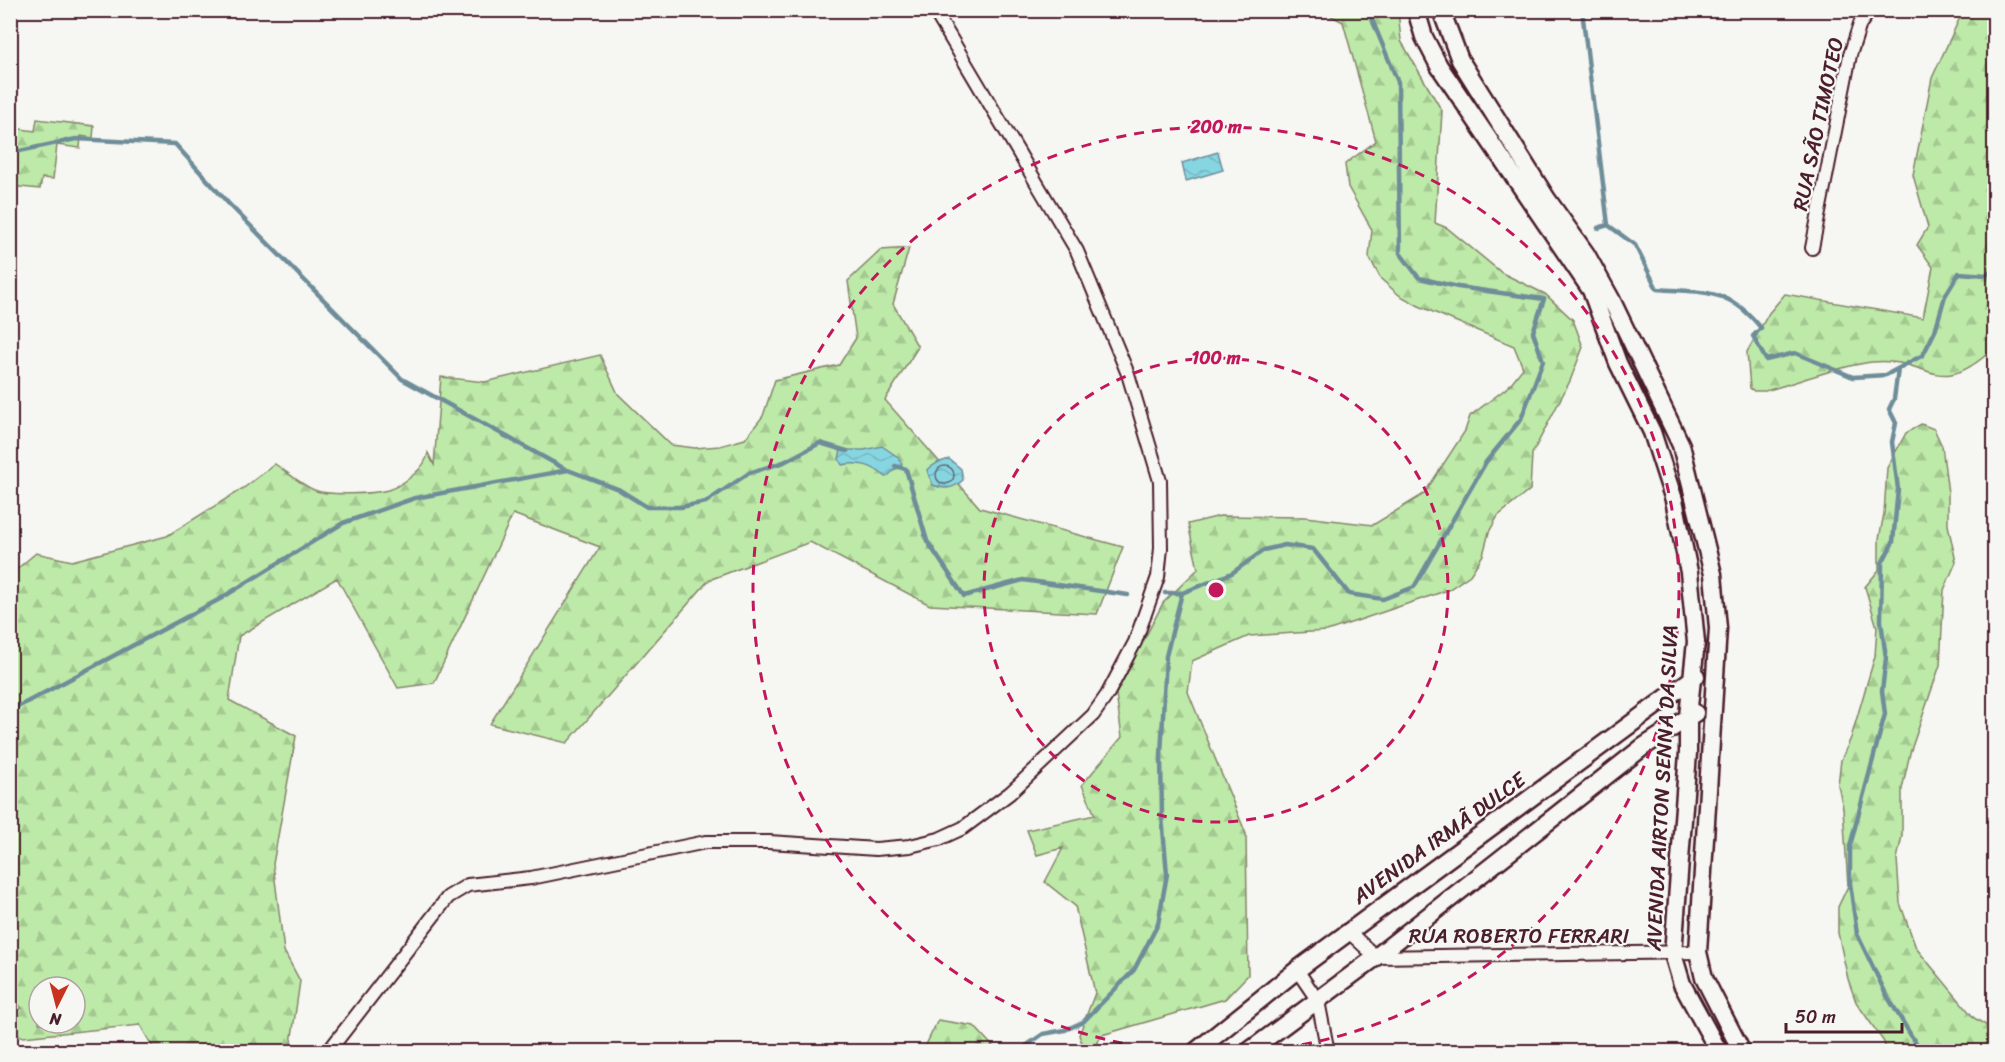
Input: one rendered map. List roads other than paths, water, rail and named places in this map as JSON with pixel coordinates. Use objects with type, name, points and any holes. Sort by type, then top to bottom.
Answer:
[{"type":"street","points":[[328,1052],[448,897],[458,889],[477,884],[531,878],[706,842],[768,842],[876,849],[910,846],[939,839],[963,828],[1010,793],[1093,715],[1107,695],[1135,642],[1158,577],[1161,548],[1160,481],[1128,374],[1077,251],[934,10]]},
{"type":"street","name":"AVENIDA AIRTON SENNA DA SILVA","points":[[1416,10],[1424,37],[1448,78],[1591,290],[1618,363],[1652,432],[1674,500],[1689,572],[1696,642],[1688,716],[1688,753],[1673,954],[1682,984],[1719,1052]]},
{"type":"street","name":"AVENIDA AIRTON SENNA DA SILVA","points":[[1441,10],[1464,66],[1547,199],[1586,254],[1638,354],[1681,445],[1699,513],[1715,595],[1718,628],[1698,952],[1704,978],[1742,1052]]},
{"type":"street","name":"RUA SÃO TIMOTEO","points":[[1812,248],[1850,55],[1860,24],[1870,10]]},
{"type":"street","points":[[1448,78],[1464,66]]},
{"type":"street","points":[[1618,363],[1638,354]]},
{"type":"street","name":"AVENIDA IRMÃ DULCE","points":[[1195,1052],[1297,970],[1693,677],[1714,669]]},
{"type":"street","points":[[1248,1052],[1376,957],[1643,747],[1688,716],[1712,706]]},
{"type":"street","points":[[1349,932],[1376,957]]},
{"type":"street","name":"RUA ROBERTO FERRARI","points":[[1376,957],[1698,952]]},
{"type":"street","points":[[1297,970],[1318,1001],[1328,1052]]},
{"type":"water","points":[[1218,152],[1223,170],[1186,181],[1182,163]]},
{"type":"water","points":[[882,446],[898,457],[902,464],[886,477],[866,465],[842,465],[839,459],[841,450],[864,450]]},
{"type":"water","points":[[949,459],[961,469],[963,480],[949,488],[933,485],[927,470]]},
{"type":"waterway","points":[[1165,593],[1182,593],[1232,573],[1264,550],[1285,545],[1313,549],[1349,594],[1383,599],[1414,587],[1486,462],[1521,419],[1543,361],[1533,332],[1544,299],[1458,287],[1419,278],[1400,253],[1398,82],[1368,10]]},
{"type":"waterway","points":[[1582,10],[1608,225]]},
{"type":"waterway","points":[[10,153],[76,139],[175,144],[228,203],[402,379],[567,470]]},
{"type":"waterway","points":[[1598,228],[1608,225],[1635,245],[1657,289],[1702,292],[1738,305],[1761,328],[1753,336],[1766,360],[1795,353],[1853,377],[1886,375],[1923,355],[1935,331],[1945,296],[1959,273],[1986,275],[1994,268]]},
{"type":"waterway","points":[[1898,369],[1894,399],[1889,409],[1896,423],[1892,442],[1898,489],[1893,542],[1882,563],[1881,621],[1886,658],[1882,691],[1885,714],[1850,846],[1850,883],[1857,934],[1886,994],[1921,1052]]},
{"type":"waterway","points":[[10,711],[220,599],[343,523],[415,498],[568,470],[618,489],[647,507],[681,507],[706,502],[749,473],[784,462],[820,443],[847,451]]},
{"type":"waterway","points":[[895,466],[906,469],[927,541],[964,596],[1023,580],[1128,595]]},
{"type":"waterway","points":[[1017,1052],[1043,1034],[1065,1030],[1083,1022],[1134,970],[1158,924],[1167,874],[1162,817],[1161,756],[1166,656],[1182,593]]}]
